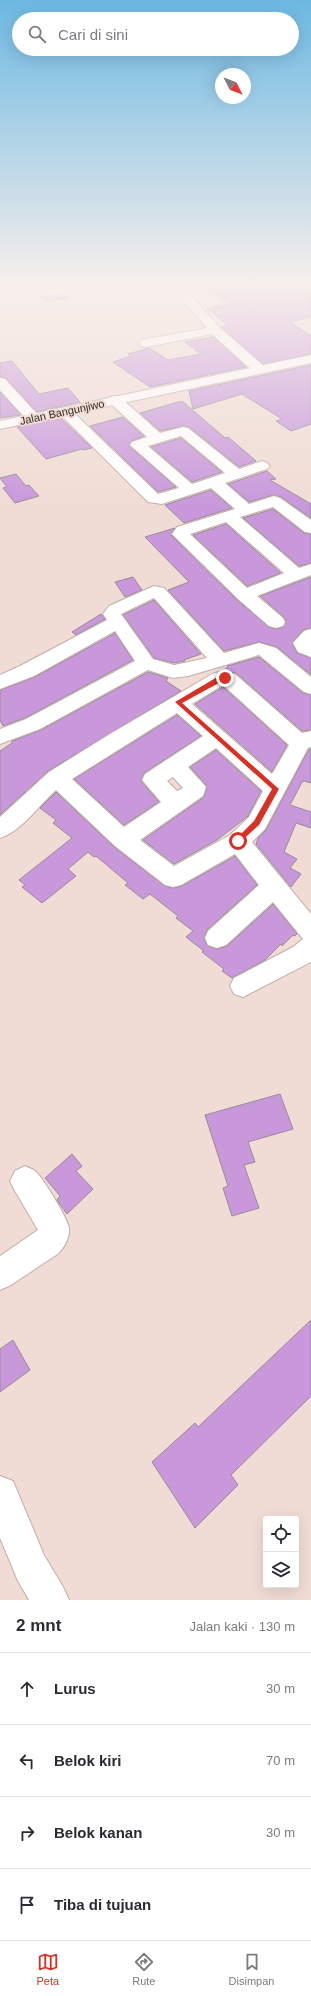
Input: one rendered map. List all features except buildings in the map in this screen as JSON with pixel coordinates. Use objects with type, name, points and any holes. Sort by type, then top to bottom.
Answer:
[{"type":"street","points":[[245,357],[260,370]]},
{"type":"street","name":"Jalan Bangunjiwo","points":[[0,425],[311,359]]},
{"type":"street","points":[[0,382],[32,418]]},
{"type":"street","points":[[115,400],[157,439]]},
{"type":"street","points":[[64,411],[154,499],[162,499],[262,466]]},
{"type":"street","points":[[106,453],[181,431],[186,432],[237,475]]},
{"type":"street","points":[[137,445],[190,490]]},
{"type":"street","points":[[214,482],[247,511]]},
{"type":"street","points":[[276,622],[244,595],[180,536],[183,531],[276,502],[311,528]]},
{"type":"street","points":[[229,516],[304,572]]},
{"type":"street","points":[[244,595],[304,572]]},
{"type":"street","points":[[220,661],[157,592],[154,591],[112,612],[146,662],[173,672],[220,661],[259,649],[265,650],[311,687]]},
{"type":"street","points":[[0,682],[27,671],[118,622]]},
{"type":"street","points":[[311,635],[302,643],[302,646],[311,651]]},
{"type":"street","points":[[0,737],[33,724],[146,662]]},
{"type":"street","points":[[2,824],[27,806],[37,794],[57,778],[178,702],[222,678],[225,678],[305,741],[256,823],[238,841],[173,878],[123,840],[57,778]]},
{"type":"street","points":[[178,702],[275,789]]},
{"type":"street","points":[[123,840],[193,793],[195,787],[174,765],[217,737]]},
{"type":"street","points":[[238,841],[311,932]]},
{"type":"street","points":[[217,938],[274,886]]},
{"type":"street","points":[[243,986],[302,955],[311,947]]},
{"type":"street","points":[[0,1274],[48,1242],[54,1232],[54,1227],[25,1180]]},
{"type":"street","points":[[0,1494],[31,1568],[50,1600]]},
{"type":"route","points":[[225,678],[222,678],[178,702],[275,789],[256,823],[238,841]]}]
